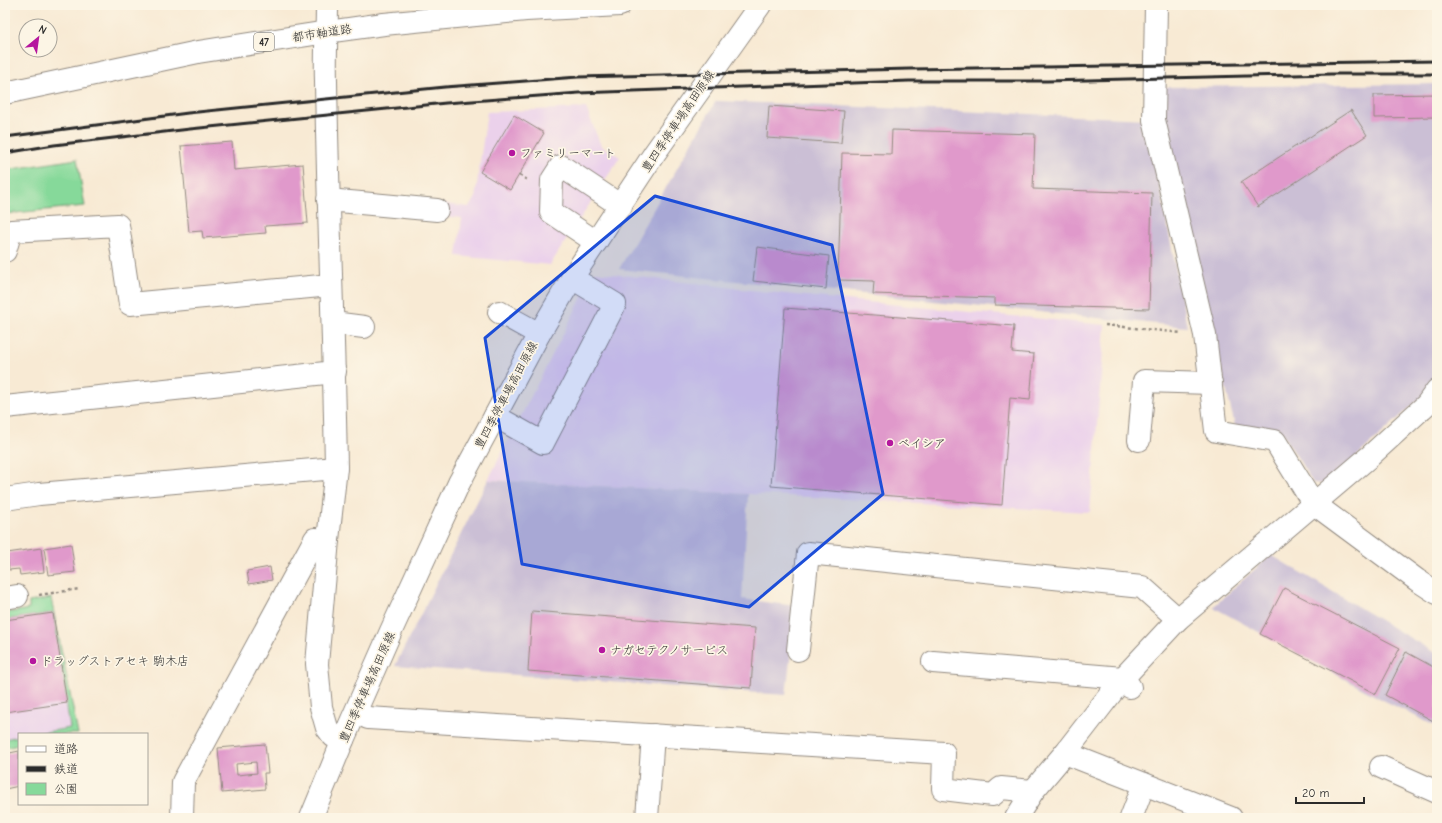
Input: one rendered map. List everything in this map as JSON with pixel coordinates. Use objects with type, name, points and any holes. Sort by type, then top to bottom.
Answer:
[{"type":"street","points":[[327,5],[326,78],[328,200],[335,372],[336,468],[317,664],[321,707],[327,728],[333,736],[343,740]]},
{"type":"street","name":"都市軸道路","points":[[5,93],[198,52],[460,11],[526,10],[620,5]]},
{"type":"street","name":"豊四季停車場高田原線","points":[[311,818],[343,740],[459,483],[539,334],[572,278],[663,141],[760,5]]},
{"type":"street","points":[[1156,5],[1154,120],[1204,335],[1216,431],[1275,441],[1313,503],[1417,580],[1437,593]]},
{"type":"street","points":[[596,242],[552,212],[552,180],[561,166],[621,206]]},
{"type":"street","points":[[328,200],[437,210]]},
{"type":"street","points":[[5,251],[11,231],[118,225],[130,304],[331,285]]},
{"type":"street","points":[[495,416],[543,443],[615,304],[572,278]]},
{"type":"street","points":[[499,312],[539,334]]},
{"type":"street","points":[[333,323],[364,327]]},
{"type":"street","points":[[5,407],[335,372]]},
{"type":"street","points":[[1139,440],[1144,381],[1211,383]]},
{"type":"street","points":[[1016,818],[1033,792],[1065,753],[1127,683],[1178,619],[1434,402]]},
{"type":"street","points":[[5,499],[39,494],[336,468]]},
{"type":"street","points":[[182,818],[183,782],[315,539],[328,540]]},
{"type":"street","points":[[798,650],[808,553],[1142,587],[1178,619]]},
{"type":"street","points":[[933,662],[1127,683]]},
{"type":"street","points":[[356,712],[368,718],[944,753],[942,789],[993,795],[1001,788],[1033,792]]},
{"type":"street","points":[[647,818],[653,735]]},
{"type":"street","points":[[1065,753],[1232,818]]},
{"type":"street","points":[[1381,767],[1437,792]]},
{"type":"street","points":[[1131,818],[1144,784]]},
{"type":"path","points":[[1105,324],[1204,335]]},
{"type":"path","points":[[11,597],[28,597],[79,589]]},
{"type":"highlighted area","points":[[655,196],[832,245],[883,494],[749,607],[522,564],[485,338]]},
{"type":"shaded area","points":[[1437,84],[1437,383],[1326,484],[1313,483],[1283,434],[1236,430],[1161,119],[1165,87]]},
{"type":"shaded area","points":[[716,101],[1147,119],[1187,327],[619,269]]},
{"type":"shaded area","points":[[586,108],[601,146],[620,157],[550,265],[457,256],[462,218],[441,216],[444,204],[469,207],[475,199],[487,112]]},
{"type":"shaded area","name":"ベイシア","points":[[595,272],[785,294],[1105,325],[1090,512],[488,480]]},
{"type":"shaded area","points":[[488,480],[748,494],[742,599],[796,606],[786,695],[395,666]]},
{"type":"shaded area","points":[[1271,555],[1437,654],[1437,727],[1379,698],[1213,607]]},
{"type":"shaded area","name":"ドラッグストアセキ 駒木店","points":[[51,598],[78,733],[18,733],[18,745],[5,748],[5,613],[29,609],[29,602]]},
{"type":"green space","points":[[77,159],[85,206],[5,214],[5,170]]},
{"type":"green space","points":[[51,598],[78,733],[40,733],[70,728],[53,613],[5,620],[5,613],[29,609],[29,602]]},
{"type":"green space","points":[[18,736],[18,745],[5,748],[5,739]]},
{"type":"building","points":[[1437,94],[1437,117],[1374,118],[1374,95]]},
{"type":"building","points":[[769,106],[844,111],[841,143],[767,138]]},
{"type":"building","points":[[1351,110],[1367,135],[1258,207],[1241,182]]},
{"type":"building","name":"ファミリーマート","points":[[514,115],[544,133],[510,190],[480,172]]},
{"type":"building","points":[[892,130],[1035,134],[1033,189],[1152,193],[1149,309],[995,305],[995,298],[873,294],[874,281],[838,280],[842,153],[891,154]]},
{"type":"building","points":[[232,142],[234,170],[303,164],[308,223],[265,226],[266,233],[203,238],[202,231],[189,232],[181,146]]},
{"type":"building","points":[[757,247],[829,256],[826,289],[753,281]]},
{"type":"building","name":"ベイシア","points":[[785,308],[1014,326],[1012,352],[1034,354],[1030,400],[1010,398],[1002,505],[771,486]]},
{"type":"building","points":[[71,544],[75,572],[48,575],[44,548]]},
{"type":"building","points":[[41,548],[44,572],[20,575],[19,569],[9,570],[7,553]]},
{"type":"building","points":[[270,567],[272,580],[249,584],[247,571]]},
{"type":"building","points":[[1284,588],[1400,648],[1376,694],[1260,634]]},
{"type":"building","points":[[532,611],[755,628],[751,688],[528,671]]},
{"type":"building","name":"ドラッグストアセキ 駒木店","points":[[53,613],[67,703],[5,712],[5,620]]},
{"type":"building","points":[[1406,652],[1437,669],[1437,723],[1385,695]]},
{"type":"building","points":[[265,744],[268,773],[264,773],[265,789],[222,793],[218,748]],"holes":[[[256,762],[257,773],[237,775],[236,764]]]},
{"type":"building","points":[[18,751],[18,786],[5,789],[5,754]]},
{"type":"railway","points":[[5,137],[188,113],[445,87],[578,77],[910,69],[1437,61]]},
{"type":"railway","points":[[5,153],[54,145],[190,129],[446,103],[579,93],[909,81],[1047,81],[1331,74],[1437,74]]},
{"type":"place","name":"ファミリーマート","points":[[512,153]]},
{"type":"place","name":"ベイシア","points":[[890,443]]},
{"type":"place","name":"ナガセテクノサービス","points":[[602,650]]},
{"type":"place","name":"ドラッグストアセキ 駒木店","points":[[33,661]]}]
